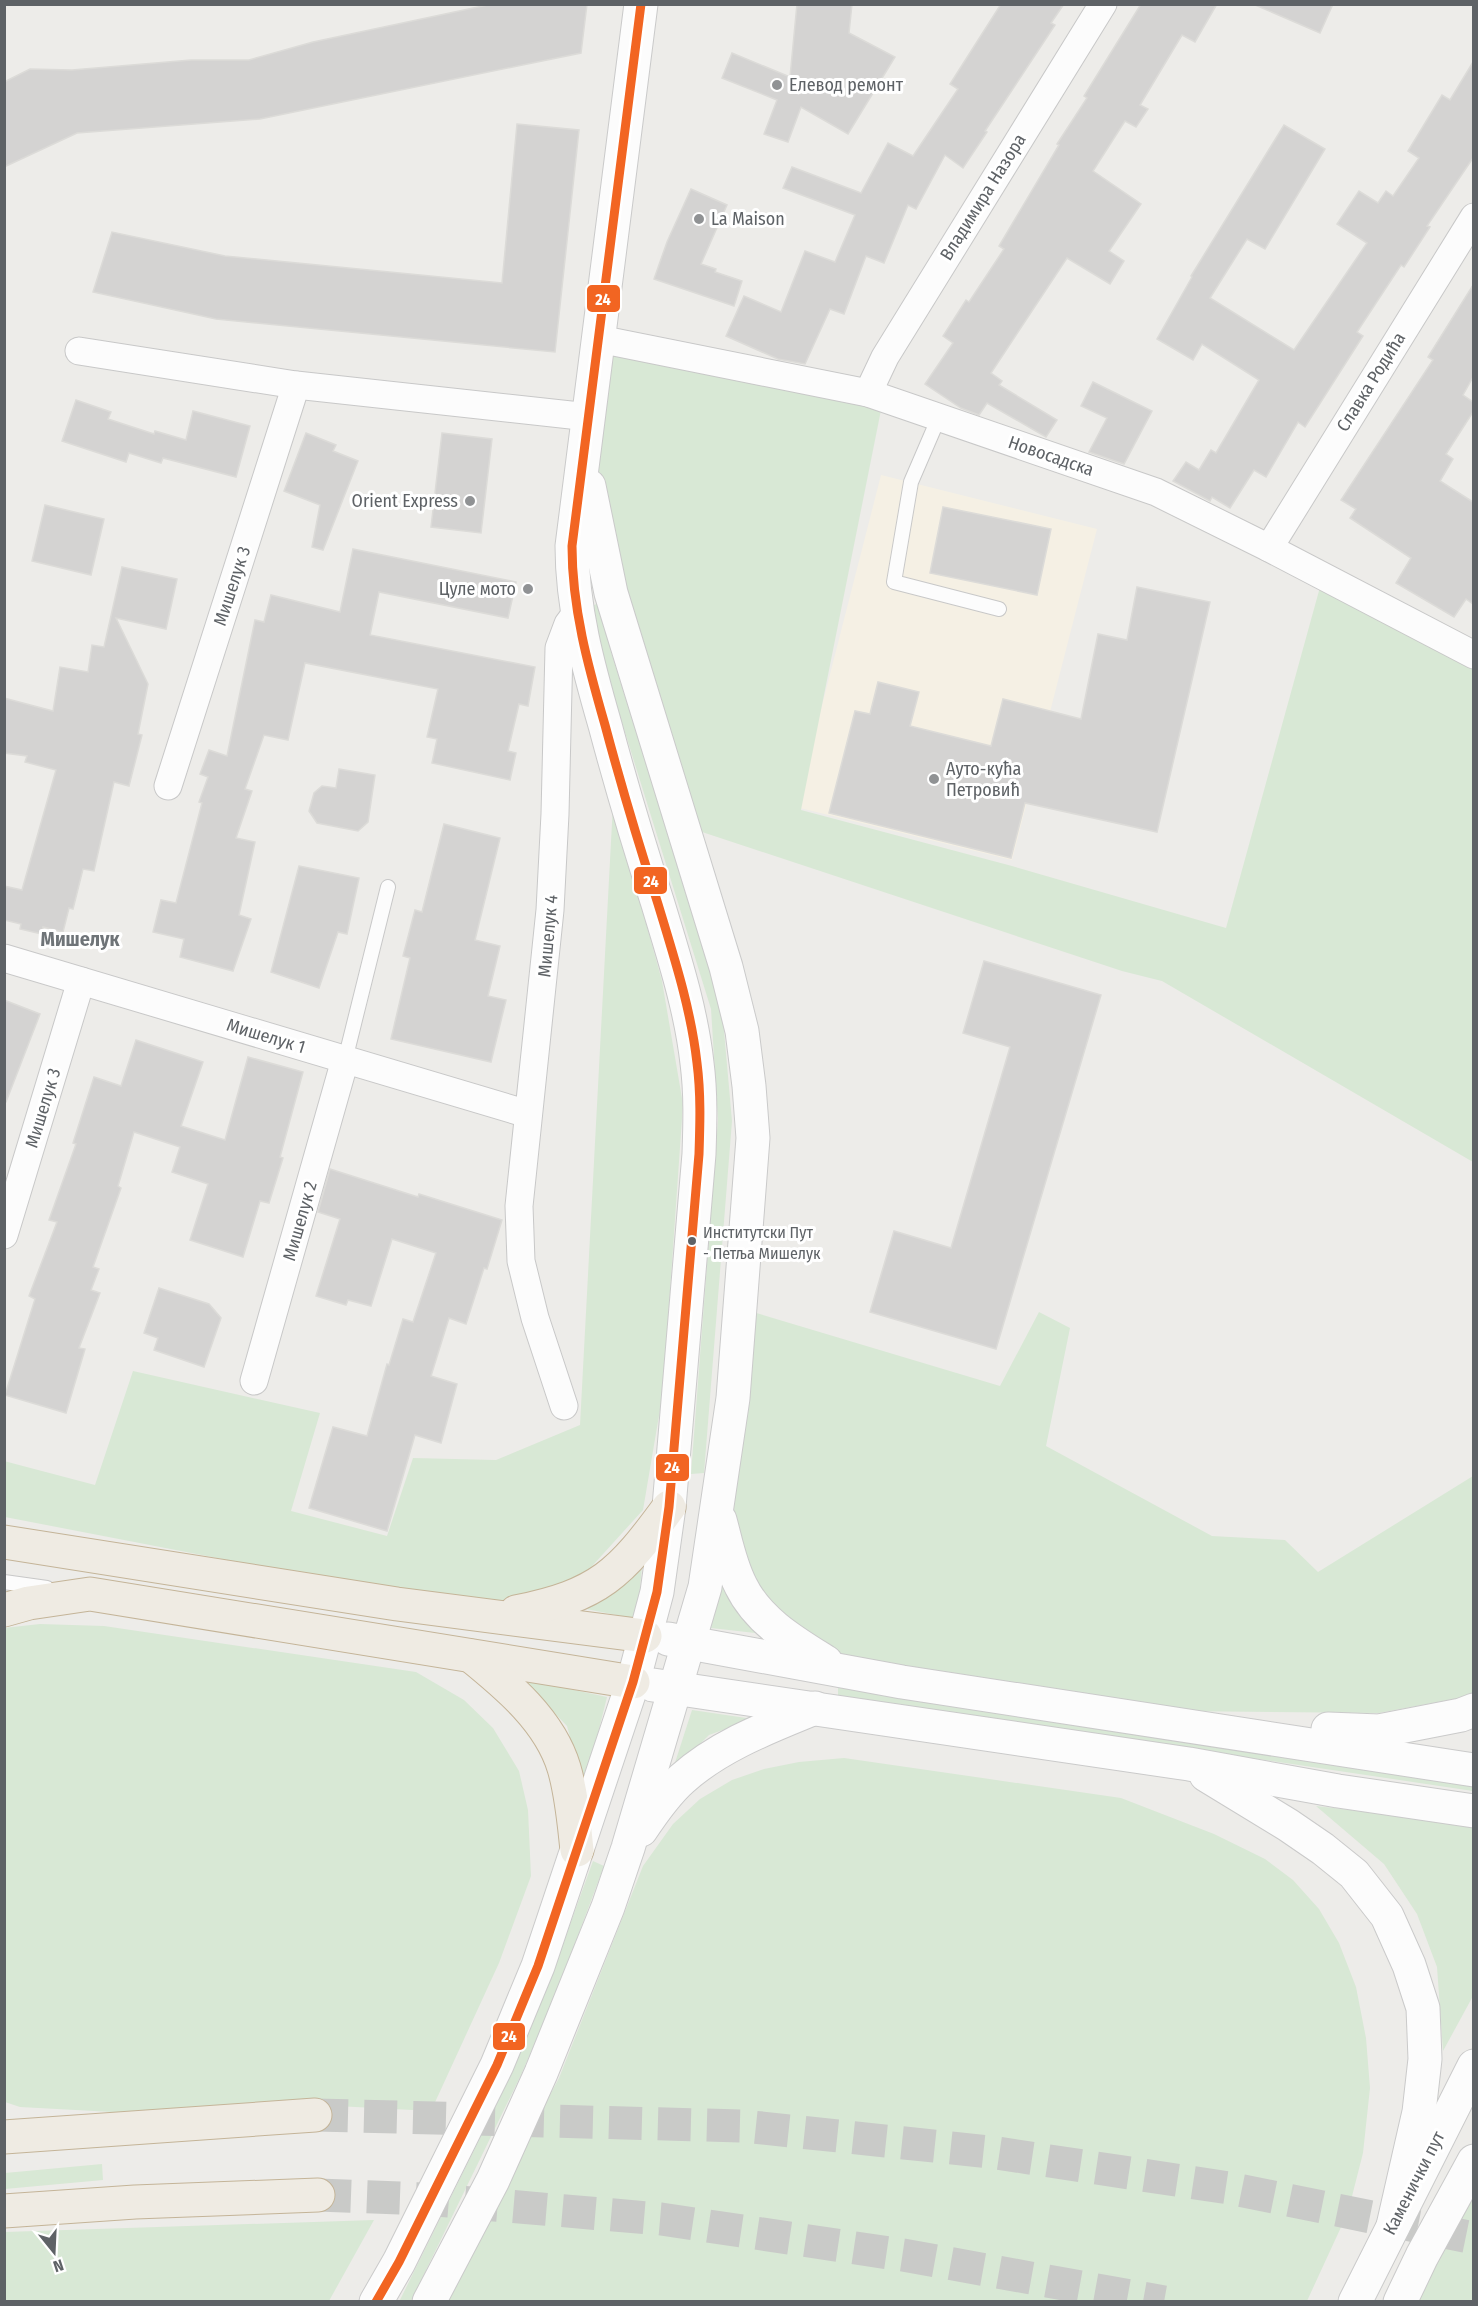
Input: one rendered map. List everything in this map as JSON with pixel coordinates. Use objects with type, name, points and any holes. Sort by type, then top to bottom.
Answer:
[{"type":"highway","points":[[493,1617],[585,1593],[600,1584],[638,1551],[669,1507]]},
{"type":"highway","points":[[4,1542],[397,1604],[645,1636]]},
{"type":"highway","points":[[4,1610],[29,1603],[90,1594],[633,1682]]},
{"type":"highway","points":[[470,1655],[507,1686],[551,1737],[564,1767],[571,1798],[577,1850]]},
{"type":"highway","points":[[4,2114],[23,2120],[129,2127]]},
{"type":"highway","points":[[4,2138],[315,2115]]},
{"type":"highway","points":[[4,2211],[135,2202],[318,2195]]},
{"type":"street","points":[[376,2301],[399,2262],[497,2065],[538,1966],[603,1779],[633,1682],[657,1592],[669,1507],[699,1154],[700,1104],[697,1064],[690,1020],[678,973],[622,788],[584,650],[573,580],[572,546],[641,4]]},
{"type":"street","name":"Владимира Назора","points":[[868,393],[885,357],[1103,4]]},
{"type":"street","name":"Славка Родића","points":[[1269,548],[1473,217]]},
{"type":"street","name":"Новосадска","points":[[599,339],[868,393],[1156,492],[1269,548],[1473,655]]},
{"type":"street","points":[[79,351],[296,386],[589,417]]},
{"type":"street","name":"Мишелук 3","points":[[168,786],[296,386]]},
{"type":"street","points":[[429,2301],[493,2180],[536,2083],[608,1907],[628,1848],[675,1688],[691,1642],[705,1587],[733,1398],[753,1138],[742,1031],[726,968],[611,593],[584,464]]},
{"type":"street","name":"Мишелук 4","points":[[564,1406],[535,1318],[521,1261],[519,1206],[553,877],[559,648],[568,624],[577,612]]},
{"type":"street","name":"Мишелук 1","points":[[4,958],[528,1114]]},
{"type":"street","name":"Мишелук 3","points":[[4,1235],[81,981]]},
{"type":"street","name":"Мишелук 2","points":[[254,1381],[345,1060]]},
{"type":"street","points":[[717,1506],[741,1588],[762,1617],[791,1640],[837,1670]]},
{"type":"street","points":[[645,1636],[691,1642],[902,1682],[1473,1770]]},
{"type":"street","points":[[633,1682],[1189,1764],[1338,1791],[1473,1811]]},
{"type":"street","points":[[628,1848],[654,1811],[680,1780],[709,1758],[747,1737],[815,1708]]},
{"type":"street","points":[[1182,1724],[1379,1731],[1461,1715],[1473,1710]]},
{"type":"street","points":[[1189,1764],[1323,1848],[1354,1874],[1387,1916],[1405,1955],[1423,2007],[1425,2059],[1419,2112],[1393,2226]]},
{"type":"street","name":"Каменички пут","points":[[1355,2301],[1473,2066]]},
{"type":"street","points":[[1400,2301],[1473,2161]]},
{"type":"lane","points":[[939,417],[911,482],[894,582],[999,609]]},
{"type":"lane","points":[[345,1060],[388,887]]},
{"type":"lane","points":[[4,1582],[90,1594]]},
{"type":"shaded area","points":[[881,475],[1097,529],[1012,860],[796,807]]},
{"type":"green space","points":[[610,349],[882,405],[801,810],[1012,866],[1226,928],[1325,569],[1473,647],[1473,1162],[1162,981],[1122,971],[696,830],[661,741],[595,462]]},
{"type":"green space","points":[[599,603],[611,652],[722,1008],[732,1121],[704,1473],[691,1474],[718,1120],[711,1009],[601,655],[589,607]]},
{"type":"green space","points":[[613,804],[662,981],[683,1104],[663,1392],[643,1510],[584,1575],[514,1603],[465,1606],[5,1517],[4,1461],[95,1485],[133,1371],[320,1413],[291,1511],[387,1536],[413,1458],[496,1460],[580,1425]]},
{"type":"green space","points":[[753,1312],[1000,1386],[1039,1312],[1070,1328],[1046,1446],[1212,1536],[1285,1540],[1318,1572],[1473,1476],[1473,1693],[1459,1698],[1379,1713],[1175,1711],[862,1665],[806,1637],[748,1583],[727,1504]]},
{"type":"green space","points":[[642,1567],[637,1619],[581,1608]]},
{"type":"green space","points":[[723,1573],[764,1634],[711,1628]]},
{"type":"green space","points":[[40,1624],[104,1626],[416,1672],[464,1700],[493,1728],[519,1771],[528,1810],[531,1876],[499,1963],[431,2111],[299,2104],[131,2113],[20,2107],[5,2102],[4,1628]]},
{"type":"green space","points":[[522,1679],[607,1697],[584,1789],[567,1726]]},
{"type":"green space","points":[[838,1685],[1473,1779],[1473,1791],[838,1696]]},
{"type":"green space","points":[[692,1710],[753,1719],[709,1735],[672,1772]]},
{"type":"green space","points":[[844,1758],[1121,1798],[1214,1834],[1265,1859],[1293,1880],[1319,1909],[1339,1943],[1356,1987],[1366,2038],[1370,2088],[1363,2153],[1348,2212],[1307,2301],[440,2302],[559,2078],[643,1866],[673,1824],[700,1799],[732,1780],[764,1769],[799,1762]]},
{"type":"green space","points":[[1316,1806],[1473,1824],[1473,1996],[1443,2051],[1437,1967],[1417,1914],[1384,1864]]},
{"type":"green space","points":[[593,1861],[604,1866],[558,1989],[521,2075],[411,2301],[399,2302],[512,2073],[547,1988]]},
{"type":"green space","points":[[102,2164],[103,2180],[5,2189],[5,2173]]},
{"type":"green space","points":[[1473,2179],[1473,2301],[1409,2302]]},
{"type":"green space","points":[[374,2220],[329,2301],[5,2301],[5,2232]]},
{"type":"building","points":[[492,4],[587,4],[581,53],[260,119],[77,133],[4,167],[4,82],[30,69],[72,70],[191,60],[249,60],[313,42]]},
{"type":"building","points":[[797,4],[852,4],[849,33],[895,57],[848,134],[801,107],[788,142],[764,134],[777,100],[722,78],[732,53],[790,77]]},
{"type":"building","points":[[1001,4],[1064,4],[1051,23],[1055,25],[963,168],[945,155],[916,209],[908,205],[884,263],[866,256],[844,314],[830,309],[805,364],[778,359],[726,336],[744,296],[781,312],[805,251],[835,262],[855,215],[783,188],[792,167],[861,193],[888,143],[913,156],[958,89],[950,84]]},
{"type":"building","points":[[1141,4],[1217,4],[1195,42],[1182,35],[1140,105],[1148,109],[1136,127],[1125,121],[1093,171],[1141,204],[1109,251],[1124,261],[1110,284],[1067,258],[991,373],[1002,381],[999,385],[1057,420],[1046,437],[987,403],[979,415],[961,408],[925,384],[953,343],[943,336],[966,300],[969,302],[1004,249],[999,246],[1059,145],[1057,144],[1087,98],[1084,96]]},
{"type":"building","points":[[1253,4],[1333,4],[1320,33]]},
{"type":"building","points":[[1473,62],[1473,158],[1427,226],[1430,227],[1404,267],[1401,265],[1357,332],[1363,336],[1305,427],[1298,422],[1266,477],[1254,470],[1230,508],[1212,497],[1210,501],[1173,481],[1186,462],[1199,470],[1211,450],[1216,453],[1259,380],[1202,344],[1193,360],[1157,339],[1191,276],[1284,125],[1325,149],[1265,249],[1247,239],[1210,298],[1294,350],[1367,243],[1337,224],[1359,191],[1378,203],[1386,191],[1393,196],[1419,158],[1408,151],[1442,95],[1450,100]]},
{"type":"building","points":[[517,124],[579,130],[555,352],[216,319],[93,292],[112,232],[225,256],[502,283]]},
{"type":"building","points":[[691,189],[727,205],[701,264],[716,269],[715,272],[742,281],[734,306],[654,279],[667,242]]},
{"type":"building","points":[[1473,285],[1473,377],[1463,395],[1473,402],[1473,412],[1446,454],[1453,459],[1440,481],[1473,502],[1473,604],[1466,599],[1454,617],[1396,583],[1411,558],[1350,518],[1356,509],[1341,500],[1433,360],[1428,357]]},
{"type":"building","points":[[1093,382],[1152,411],[1124,464],[1089,452],[1107,418],[1081,406]]},
{"type":"building","points":[[76,400],[111,412],[108,419],[154,434],[155,431],[186,440],[193,411],[250,426],[236,477],[163,458],[161,463],[129,453],[126,462],[62,441]]},
{"type":"building","points":[[306,433],[336,445],[333,451],[358,461],[323,550],[312,547],[320,505],[284,491]]},
{"type":"building","points":[[442,433],[492,439],[481,533],[431,527]]},
{"type":"building","points":[[45,505],[104,519],[91,575],[32,561]]},
{"type":"building","points":[[943,507],[1051,529],[1037,595],[930,573]]},
{"type":"building","points":[[353,549],[516,582],[508,618],[379,592],[370,635],[535,667],[528,706],[519,704],[508,751],[516,753],[510,780],[432,763],[437,739],[427,737],[438,689],[305,663],[288,740],[264,735],[245,789],[252,791],[236,838],[255,842],[239,915],[251,919],[233,971],[180,957],[184,939],[153,932],[161,900],[176,903],[202,803],[199,802],[208,777],[200,774],[209,750],[227,756],[255,620],[264,622],[271,595],[340,612]]},
{"type":"building","points":[[122,567],[177,579],[166,629],[116,618],[148,684],[138,734],[142,735],[129,786],[114,782],[94,871],[83,869],[73,909],[69,908],[63,932],[43,927],[42,934],[20,929],[21,924],[4,920],[4,886],[22,890],[56,770],[25,762],[27,756],[4,753],[4,698],[53,711],[60,667],[88,672],[92,645],[104,647]]},
{"type":"building","points":[[1137,587],[1210,602],[1157,832],[1025,803],[1011,858],[829,813],[855,711],[870,714],[878,682],[919,692],[910,726],[991,746],[1003,699],[1081,719],[1098,634],[1127,640]]},
{"type":"building","points":[[339,769],[375,775],[368,822],[358,831],[317,823],[309,811],[314,793],[322,786],[336,788]]},
{"type":"building","points":[[444,824],[500,838],[475,940],[500,946],[488,996],[506,1000],[491,1062],[391,1039],[410,958],[403,956],[415,910],[422,912]]},
{"type":"building","points":[[299,866],[359,878],[347,934],[338,932],[319,988],[271,972]]},
{"type":"building","points":[[984,961],[1101,995],[996,1349],[870,1312],[894,1231],[951,1248],[1010,1047],[963,1033]]},
{"type":"building","points":[[4,1000],[40,1014],[6,1102],[4,1102]]},
{"type":"building","points":[[136,1040],[203,1062],[181,1126],[225,1140],[248,1057],[303,1072],[280,1157],[283,1158],[269,1203],[260,1201],[243,1257],[190,1240],[208,1184],[172,1172],[180,1147],[134,1132],[118,1186],[121,1188],[93,1267],[99,1269],[91,1290],[100,1293],[79,1348],[85,1349],[66,1413],[5,1395],[35,1299],[29,1296],[57,1222],[49,1220],[76,1144],[73,1143],[94,1077],[121,1086]]},
{"type":"building","points":[[330,1169],[418,1197],[419,1194],[502,1220],[487,1269],[484,1268],[466,1324],[449,1318],[431,1376],[457,1384],[441,1443],[415,1435],[387,1531],[309,1508],[333,1427],[367,1436],[387,1364],[389,1365],[403,1319],[413,1322],[436,1253],[392,1239],[371,1306],[348,1300],[346,1305],[316,1296],[340,1219],[318,1212]]},
{"type":"building","points":[[159,1288],[209,1304],[221,1318],[204,1367],[154,1350],[158,1338],[144,1333]]},
{"type":"tunnel","points":[[315,2115],[743,2126],[990,2152],[1229,2188],[1474,2238]]},
{"type":"tunnel","points":[[318,2195],[424,2199],[661,2219],[903,2255],[1164,2302]]},
{"type":"transit line","name":"24","points":[[376,2302],[399,2262],[497,2065],[538,1966],[633,1682],[657,1592],[669,1507],[699,1154],[698,1075],[691,1023],[681,983],[587,659],[575,592],[572,546],[641,4]]},
{"type":"place","name":"Елевод ремонт","points":[[777,85]]},
{"type":"place","name":"La Maison","points":[[699,219]]},
{"type":"place","name":"Orient Express","points":[[470,501]]},
{"type":"place","name":"Цуле мото","points":[[528,589]]},
{"type":"place","name":"Ауто-кућа Петровић","points":[[934,779]]},
{"type":"place","name":"Институтски Пут - Петља Мишелук","points":[[692,1241]]},
{"type":"district","name":"Мишелук","points":[[80,939]]}]
